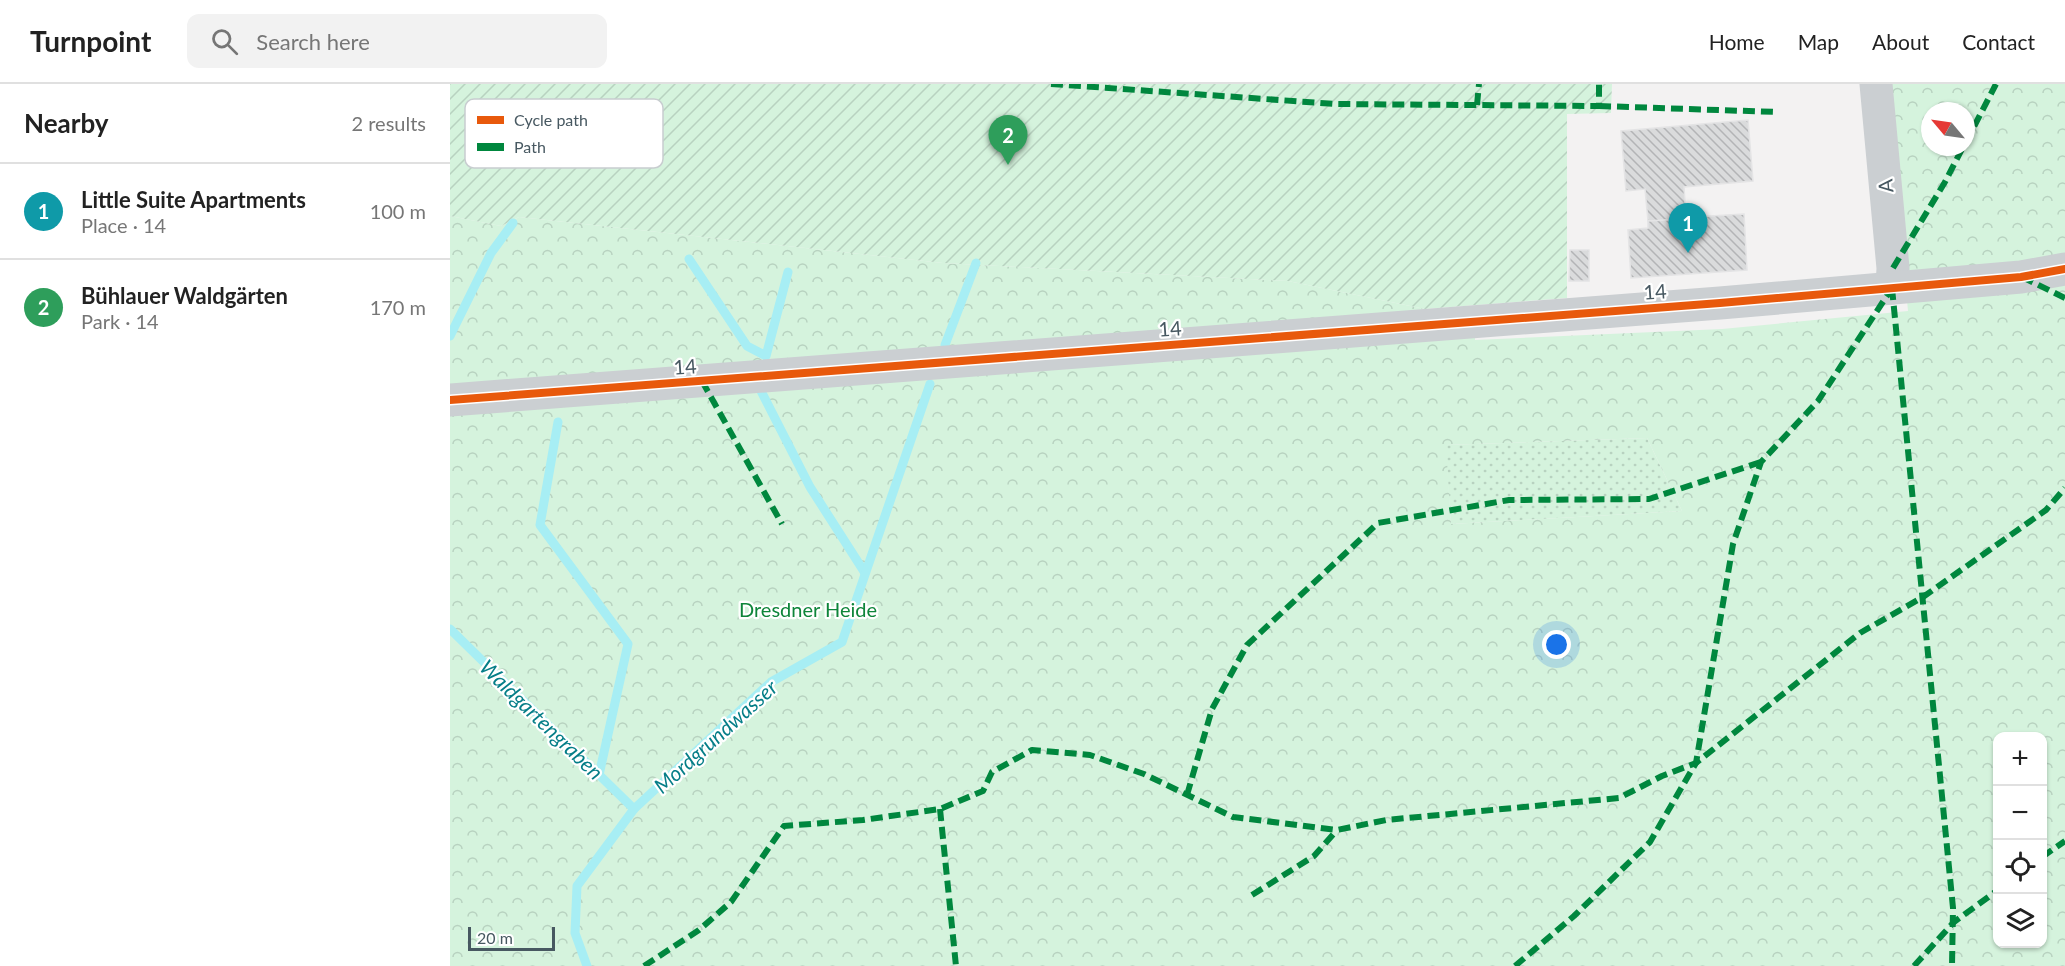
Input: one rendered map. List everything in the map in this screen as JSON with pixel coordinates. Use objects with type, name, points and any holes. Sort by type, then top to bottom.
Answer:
[{"type":"street","name":"A","points":[[1876,84],[1893,268],[1892,288]]},
{"type":"street","name":"14","points":[[450,400],[1892,288],[2021,277],[2065,269]]},
{"type":"green space","points":[[450,84],[1612,84],[1611,113],[1567,114],[1567,298],[1425,309],[1288,281],[943,263],[519,217],[501,226],[450,216]]},
{"type":"green space","name":"Dresdner Heide","points":[[1887,84],[2065,84],[2065,966],[450,966],[450,216],[501,226],[519,217],[943,263],[1288,281],[1425,309],[1477,310],[1475,340],[1722,329],[1908,311]],"holes":[[[1647,438],[1682,511],[1451,524],[1446,445]]]},
{"type":"green space","points":[[1647,438],[1682,511],[1451,524],[1445,445]]},
{"type":"building","points":[[1748,120],[1753,181],[1684,187],[1686,219],[1648,221],[1645,189],[1626,191],[1621,131]]},
{"type":"building","points":[[1744,214],[1747,270],[1631,278],[1628,230],[1648,228],[1648,221],[1686,219],[1687,236],[1695,236],[1694,217]]},
{"type":"building","points":[[1570,250],[1589,250],[1589,281],[1569,281]]},
{"type":"waterway","name":"Waldgartengraben","points":[[450,336],[491,253],[513,223]]},
{"type":"waterway","points":[[689,259],[747,346],[766,356],[788,272]]},
{"type":"waterway","name":"Mordgrundwasser","points":[[945,345],[976,263]]},
{"type":"waterway","name":"Mordgrundwasser","points":[[587,966],[575,933],[577,886],[634,809],[771,682],[842,642],[930,384]]},
{"type":"waterway","points":[[760,389],[810,487],[865,573]]},
{"type":"waterway","points":[[558,422],[540,525],[628,644],[599,775]]},
{"type":"waterway","name":"Waldgartengraben","points":[[450,629],[634,809]]},
{"type":"marked path","points":[[1051,84],[1336,104],[1599,106],[1599,84]]},
{"type":"marked path","points":[[1477,105],[1479,84]]},
{"type":"marked path","points":[[1975,125],[1996,84]]},
{"type":"marked path","points":[[1599,106],[1777,112]]},
{"type":"marked path","points":[[1893,268],[1958,156]]},
{"type":"marked path","points":[[2022,277],[2065,298]]},
{"type":"marked path","points":[[1892,288],[1953,908],[1952,966]]},
{"type":"marked path","points":[[1515,966],[1574,916],[1650,842],[1696,763],[1733,544],[1761,462],[1818,401],[1892,288]]},
{"type":"marked path","points":[[702,381],[782,524]]},
{"type":"marked path","points":[[1187,795],[1212,709],[1247,645],[1378,523],[1509,500],[1649,499],[1761,462]]},
{"type":"marked path","points":[[644,966],[699,930],[731,902],[784,826],[863,820],[940,809],[983,791],[992,772],[1032,750],[1090,755],[1144,774],[1233,817],[1337,830],[1386,820],[1619,798],[1662,776],[1696,763],[1860,633],[1923,597],[2046,510],[2065,488]]},
{"type":"marked path","points":[[940,809],[956,966]]},
{"type":"marked path","points":[[1252,895],[1314,856],[1337,830]]},
{"type":"marked path","points":[[2047,854],[2065,841]]},
{"type":"marked path","points":[[1914,966],[1954,922],[1993,894]]},
{"type":"cycle path","points":[[450,400],[1720,303],[2021,277],[2065,269]]},
{"type":"place","name":"Bühlauer Waldgärten","points":[[1008,165]]},
{"type":"place","name":"Little Suite Apartments","points":[[1688,253]]}]
